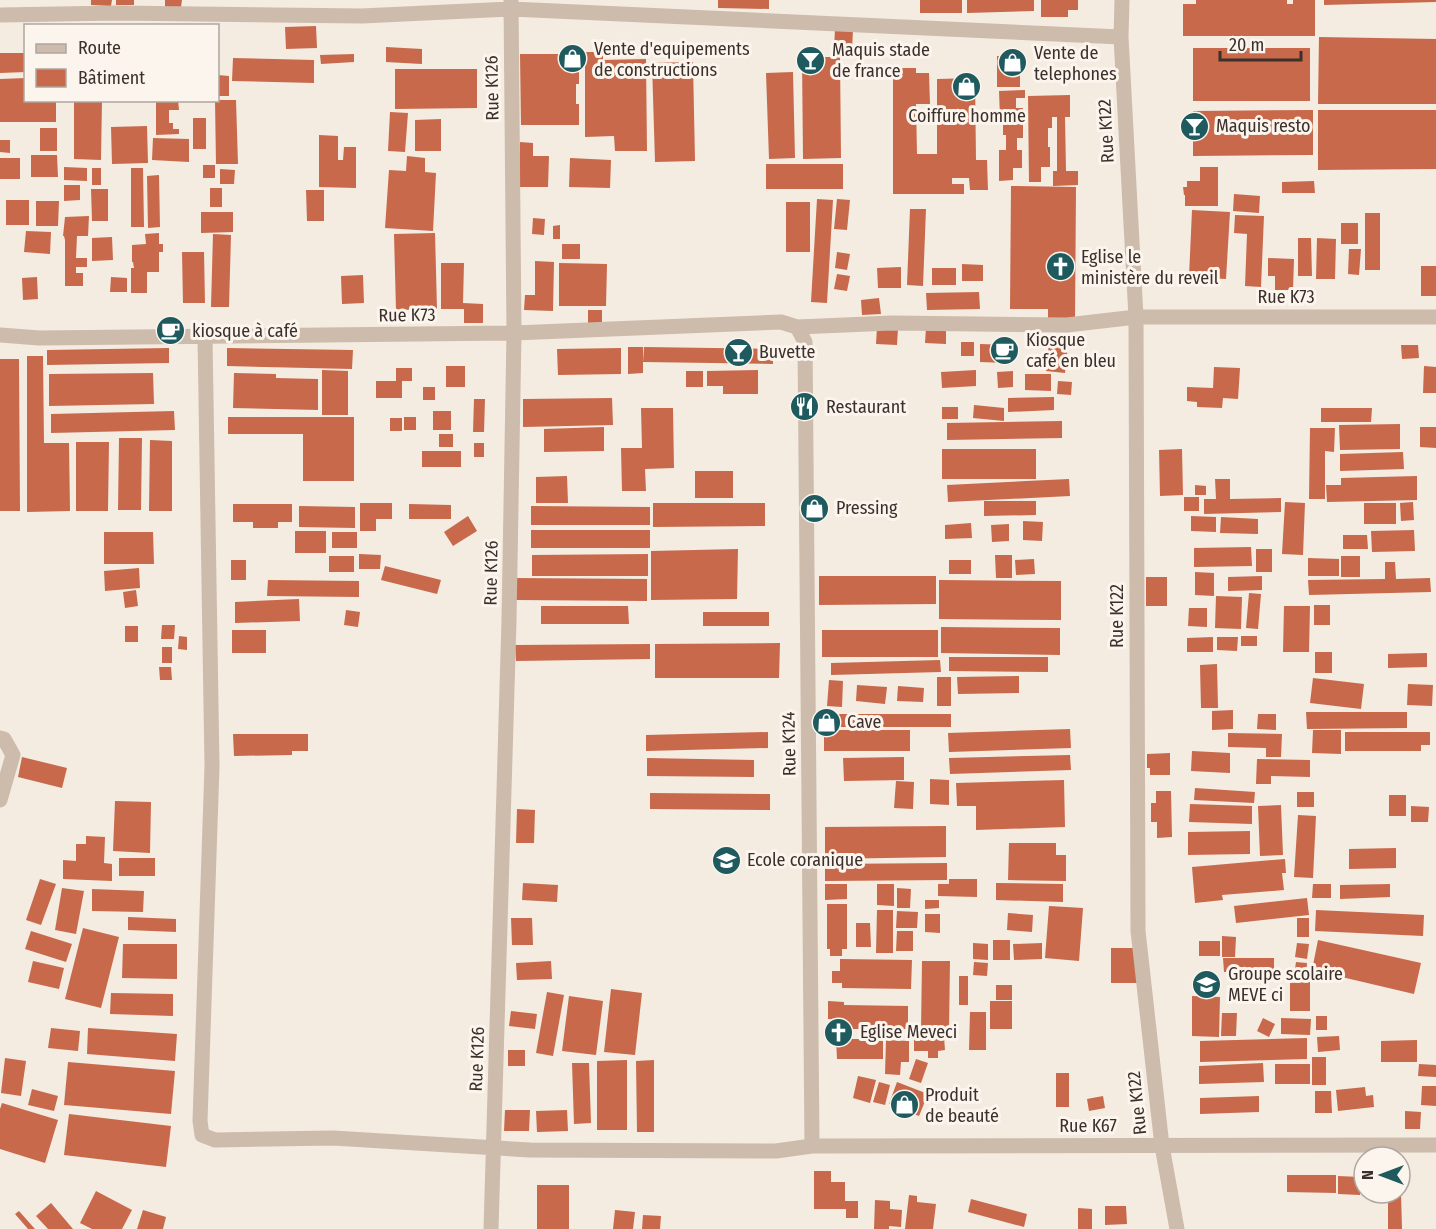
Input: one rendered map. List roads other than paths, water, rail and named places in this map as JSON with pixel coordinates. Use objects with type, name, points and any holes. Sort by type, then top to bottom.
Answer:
[{"type":"street","name":"Rue K122","points":[[1122,0],[1121,37],[1136,317],[1138,931],[1162,1146],[1177,1229]]},
{"type":"street","points":[[0,15],[362,16],[511,5],[1121,37]]},
{"type":"street","name":"Rue K126","points":[[491,1229],[509,621],[514,333],[511,5]]},
{"type":"street","name":"Rue K73","points":[[0,335],[39,338],[205,337],[514,333],[781,322],[797,327],[892,323],[1067,325],[1136,317],[1436,317]]},
{"type":"street","name":"Rue K124","points":[[797,327],[805,342],[812,1146]]},
{"type":"street","name":"Rue K67","points":[[205,337],[212,766],[200,1121],[202,1135],[215,1140],[333,1138],[530,1150],[776,1151],[812,1146],[1436,1145]]},
{"type":"street","points":[[0,738],[4,739],[13,755],[0,800]]},
{"type":"place","name":"Vente d'equipements de constructions","points":[[573,59]]},
{"type":"place","name":"Maquis stade de france","points":[[811,60]]},
{"type":"place","name":"Vente de telephones","points":[[1013,63]]},
{"type":"place","name":"Coiffure homme","points":[[967,87]]},
{"type":"place","name":"Maquis resto","points":[[1195,126]]},
{"type":"place","name":"Eglise le ministère du reveil","points":[[1060,267]]},
{"type":"place","name":"kiosque à café","points":[[171,331]]},
{"type":"place","name":"Kiosque café en bleu","points":[[1005,350]]},
{"type":"place","name":"Buvette","points":[[738,352]]},
{"type":"place","name":"Restaurant","points":[[805,407]]},
{"type":"place","name":"Pressing","points":[[815,508]]},
{"type":"place","name":"Cave","points":[[826,722]]},
{"type":"place","name":"Ecole coranique","points":[[726,860]]},
{"type":"place","name":"Groupe scolaire MEVE ci","points":[[1207,984]]},
{"type":"place","name":"Eglise Meveci","points":[[839,1032]]},
{"type":"place","name":"Produit de beauté","points":[[904,1105]]}]
